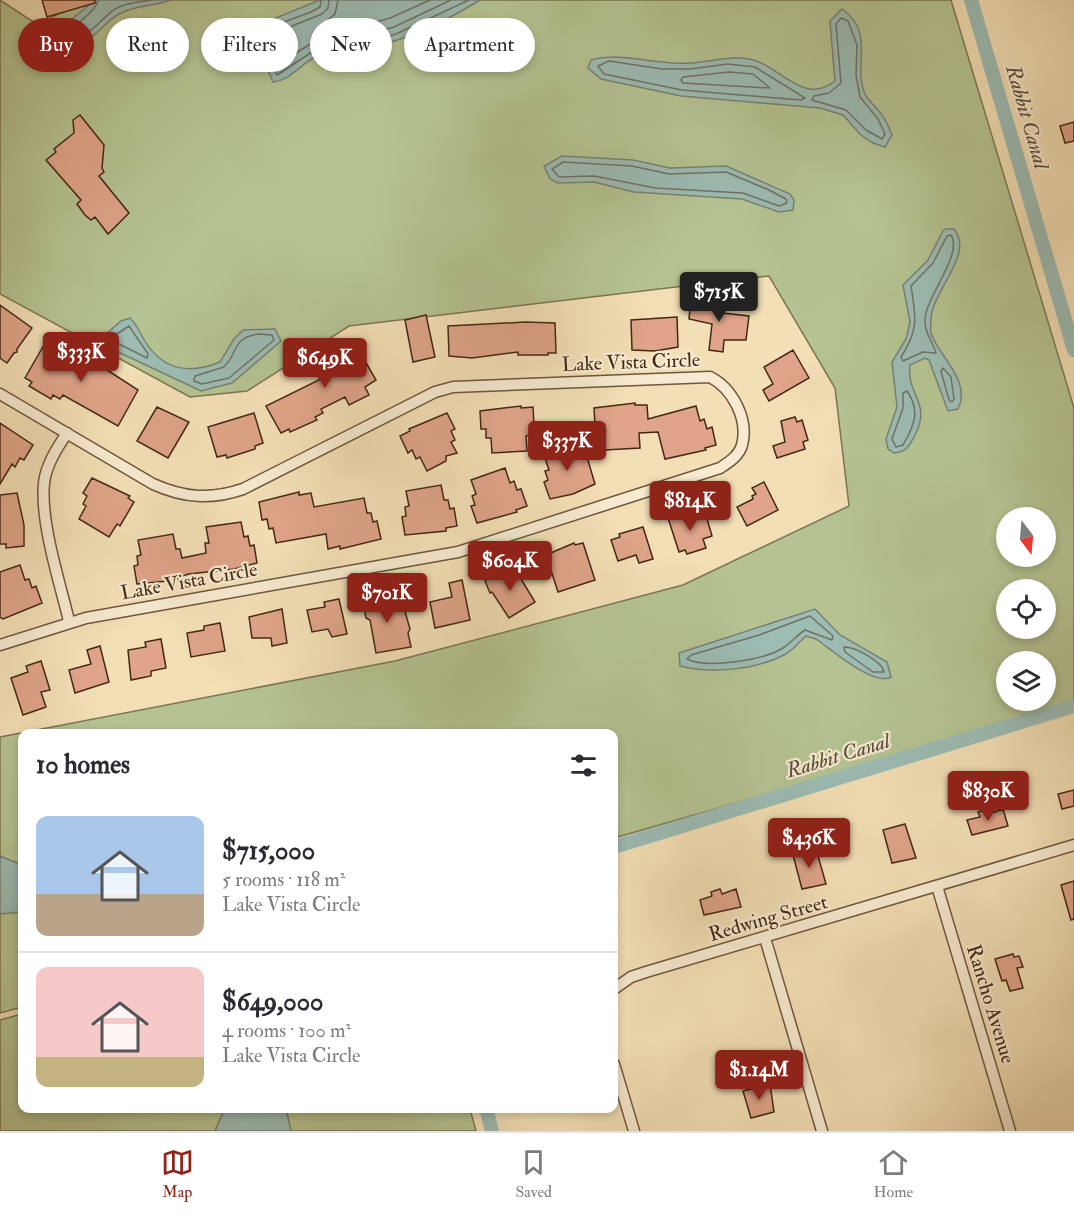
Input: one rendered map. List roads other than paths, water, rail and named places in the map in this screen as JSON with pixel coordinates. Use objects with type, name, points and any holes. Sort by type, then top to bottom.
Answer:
[{"type":"street","name":"Lake Vista Circle","points":[[0,393],[153,484],[174,494],[192,497],[228,495],[243,489],[435,392],[469,385],[710,377],[723,383],[733,396],[744,429],[742,446],[734,459],[720,468],[487,544],[400,563],[69,621],[0,645]]},
{"type":"street","points":[[67,433],[48,465],[44,483],[44,500],[69,621]]},
{"type":"street","name":"Redwing Street","points":[[618,987],[639,975],[1074,845]]},
{"type":"street","name":"Rancho Avenue","points":[[937,886],[1010,1131]]},
{"type":"street","points":[[765,938],[822,1131]]},
{"type":"street","points":[[618,1077],[634,1131]]},
{"type":"water","points":[[95,0],[171,0],[133,8],[113,18],[106,18],[106,24],[94,35],[94,18],[73,18]]},
{"type":"water","points":[[320,0],[480,0],[447,18],[404,18],[404,38],[392,42],[392,18],[310,18],[310,60],[298,69],[298,18],[276,18]]},
{"type":"water","points":[[842,9],[858,29],[862,51],[862,85],[866,96],[883,116],[892,135],[885,147],[861,135],[843,115],[820,108],[681,96],[601,79],[588,68],[591,60],[615,57],[666,63],[743,58],[759,62],[805,88],[824,87],[835,81],[830,21]]},
{"type":"water","points":[[269,72],[294,72],[280,81],[273,82]]},
{"type":"water","points":[[562,156],[633,160],[670,168],[726,166],[790,194],[794,200],[793,210],[779,212],[742,199],[634,192],[594,182],[558,183],[550,179],[544,166]]},
{"type":"water","points":[[946,229],[954,229],[959,239],[959,250],[951,273],[933,308],[931,331],[935,342],[958,379],[961,399],[958,409],[948,411],[929,360],[925,358],[910,365],[910,376],[921,415],[914,437],[908,446],[894,453],[888,449],[886,439],[897,407],[892,362],[906,339],[910,322],[903,285],[928,260]]},
{"type":"water","points":[[130,318],[150,349],[158,357],[176,367],[186,369],[220,362],[234,339],[243,330],[275,329],[281,341],[232,383],[201,391],[114,350],[107,344],[105,335],[121,321]]},
{"type":"water","points":[[815,609],[840,635],[887,662],[891,677],[884,679],[874,677],[816,639],[806,636],[787,653],[760,664],[719,670],[680,666],[679,653]]},
{"type":"water","points":[[0,856],[18,863],[18,912],[0,914]]},
{"type":"water","points":[[223,1113],[287,1113],[291,1131],[215,1131]]},
{"type":"waterway","name":"Rabbit Canal","points":[[971,0],[1074,350]]},
{"type":"waterway","name":"Rabbit Canal","points":[[618,846],[1074,706]]},
{"type":"waterway","name":"Rabbit Canal","points":[[487,1113],[492,1131]]}]
